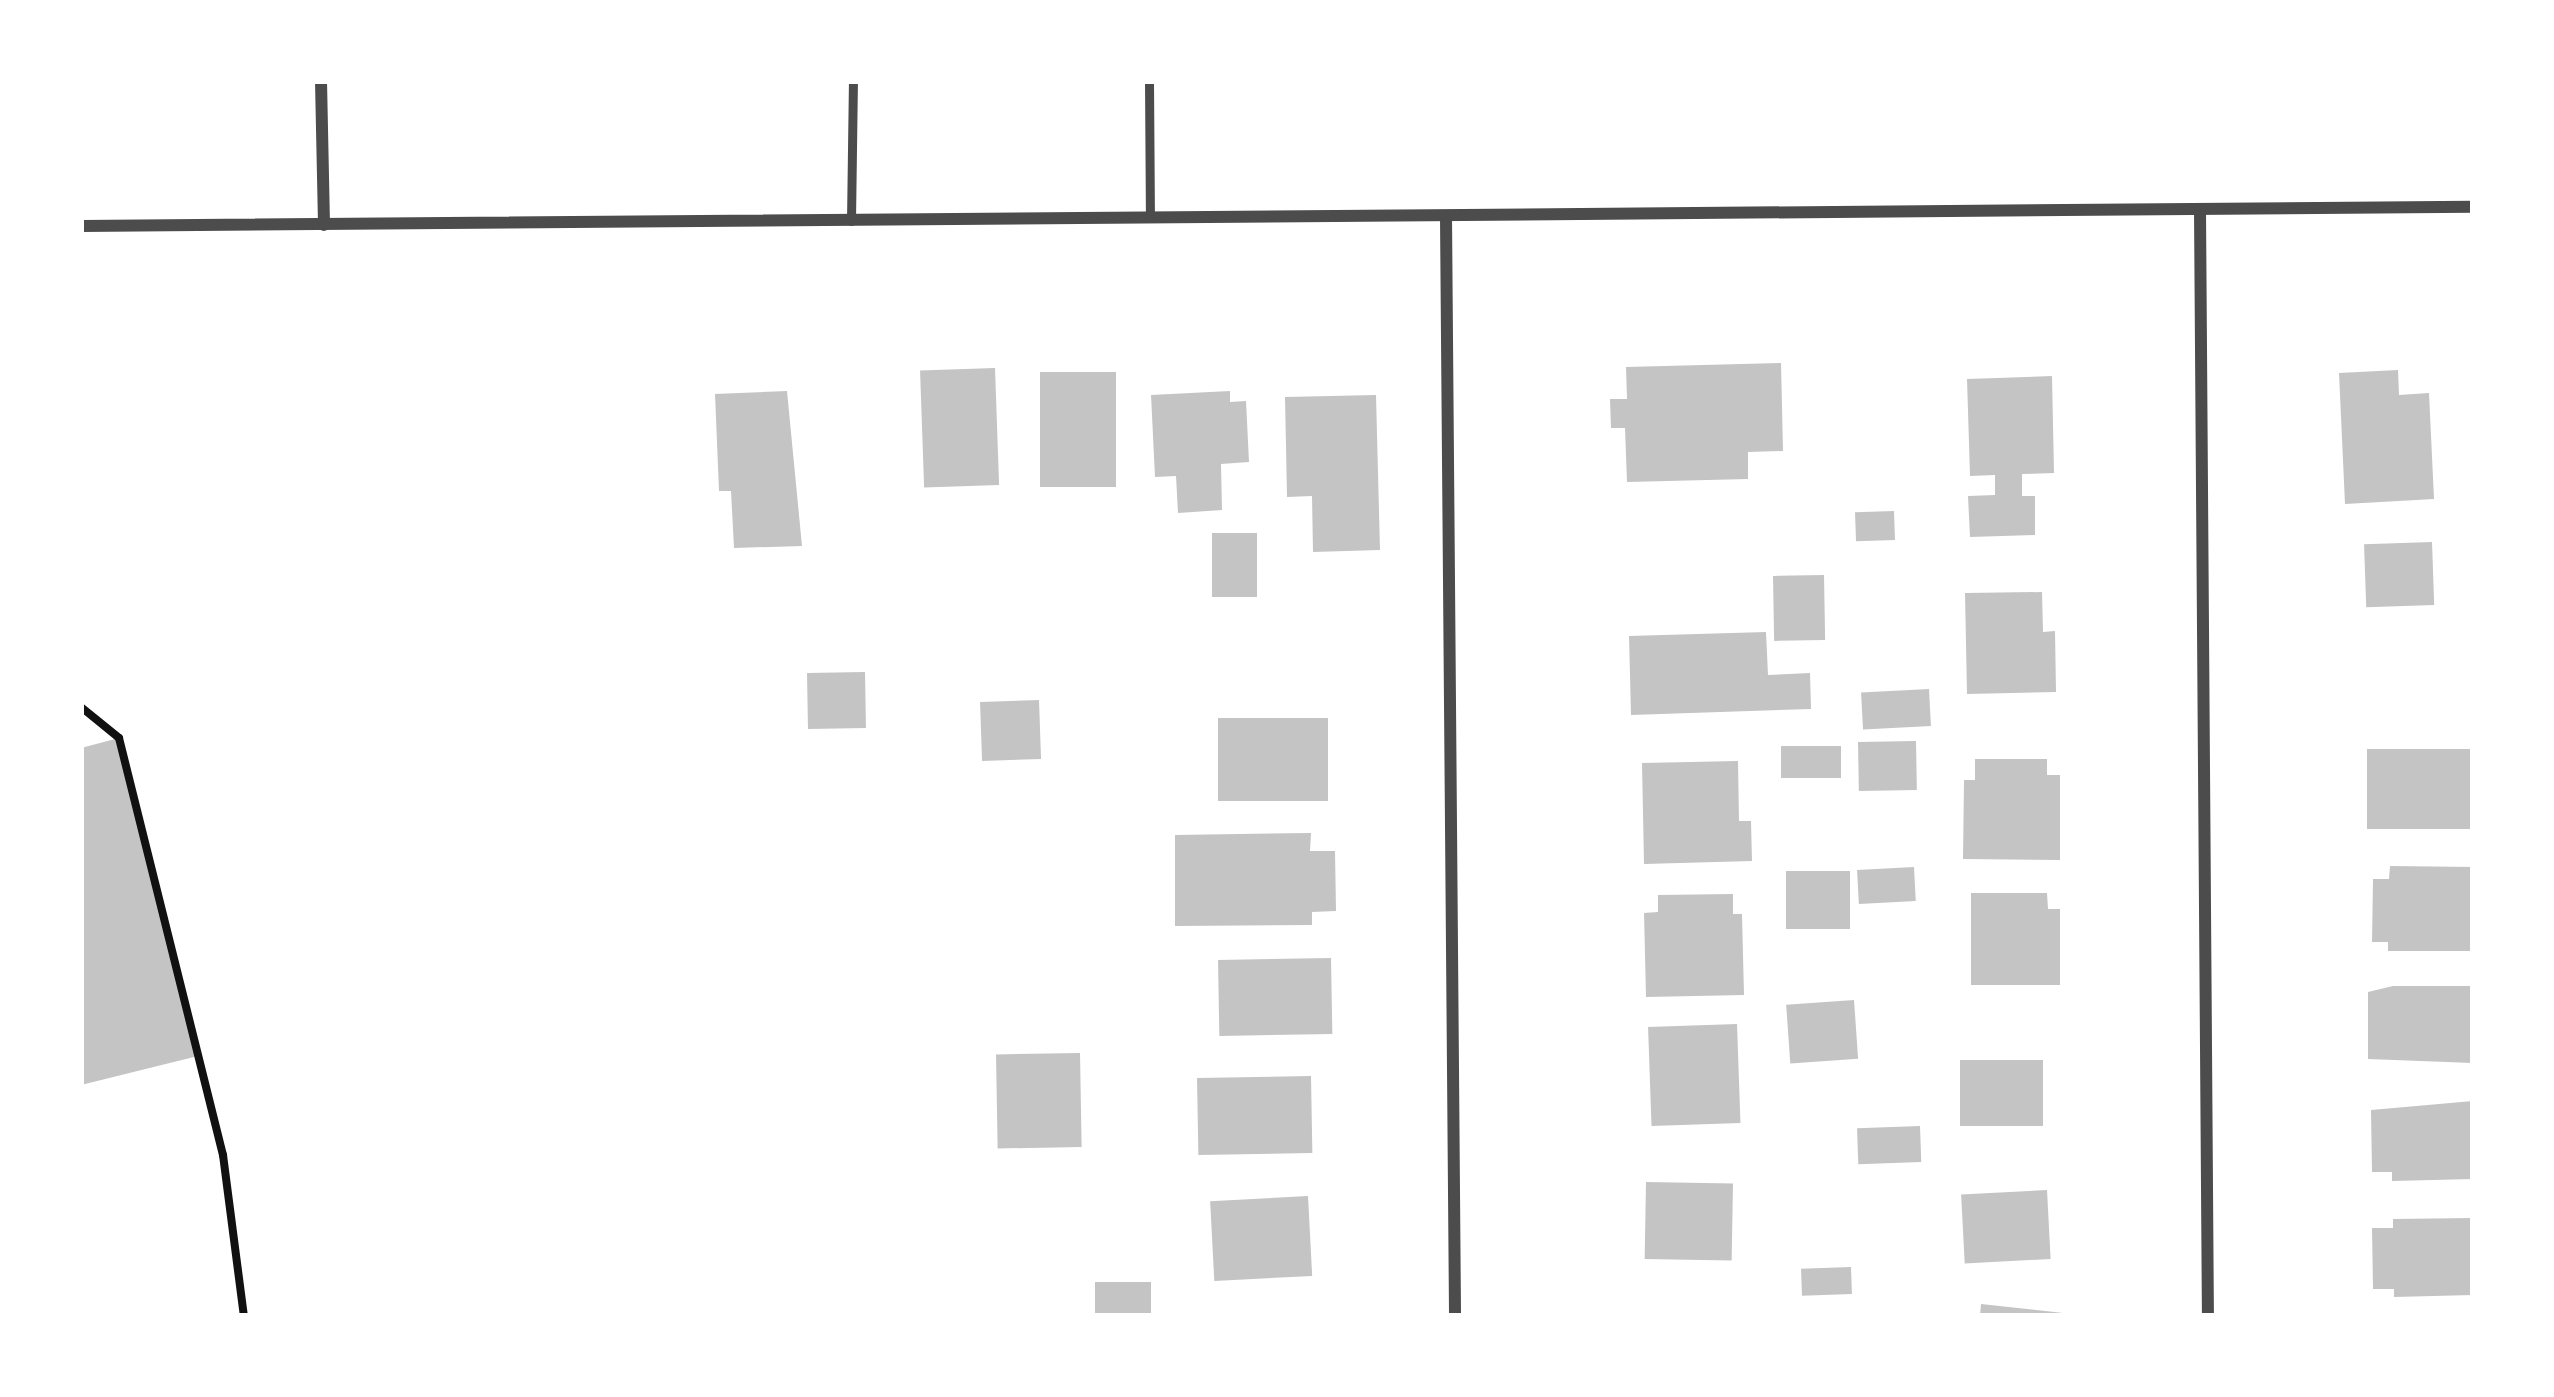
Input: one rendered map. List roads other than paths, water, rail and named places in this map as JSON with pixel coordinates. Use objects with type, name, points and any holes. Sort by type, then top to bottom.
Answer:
[{"type":"street","points":[[321,81],[324,225]]},
{"type":"street","points":[[81,226],[2473,207]]},
{"type":"street","points":[[2200,209],[2208,1316]]},
{"type":"street","points":[[1446,216],[1455,1316]]},
{"type":"lane","points":[[851,220],[853,81]]},
{"type":"lane","points":[[1149,81],[1150,218]]}]
